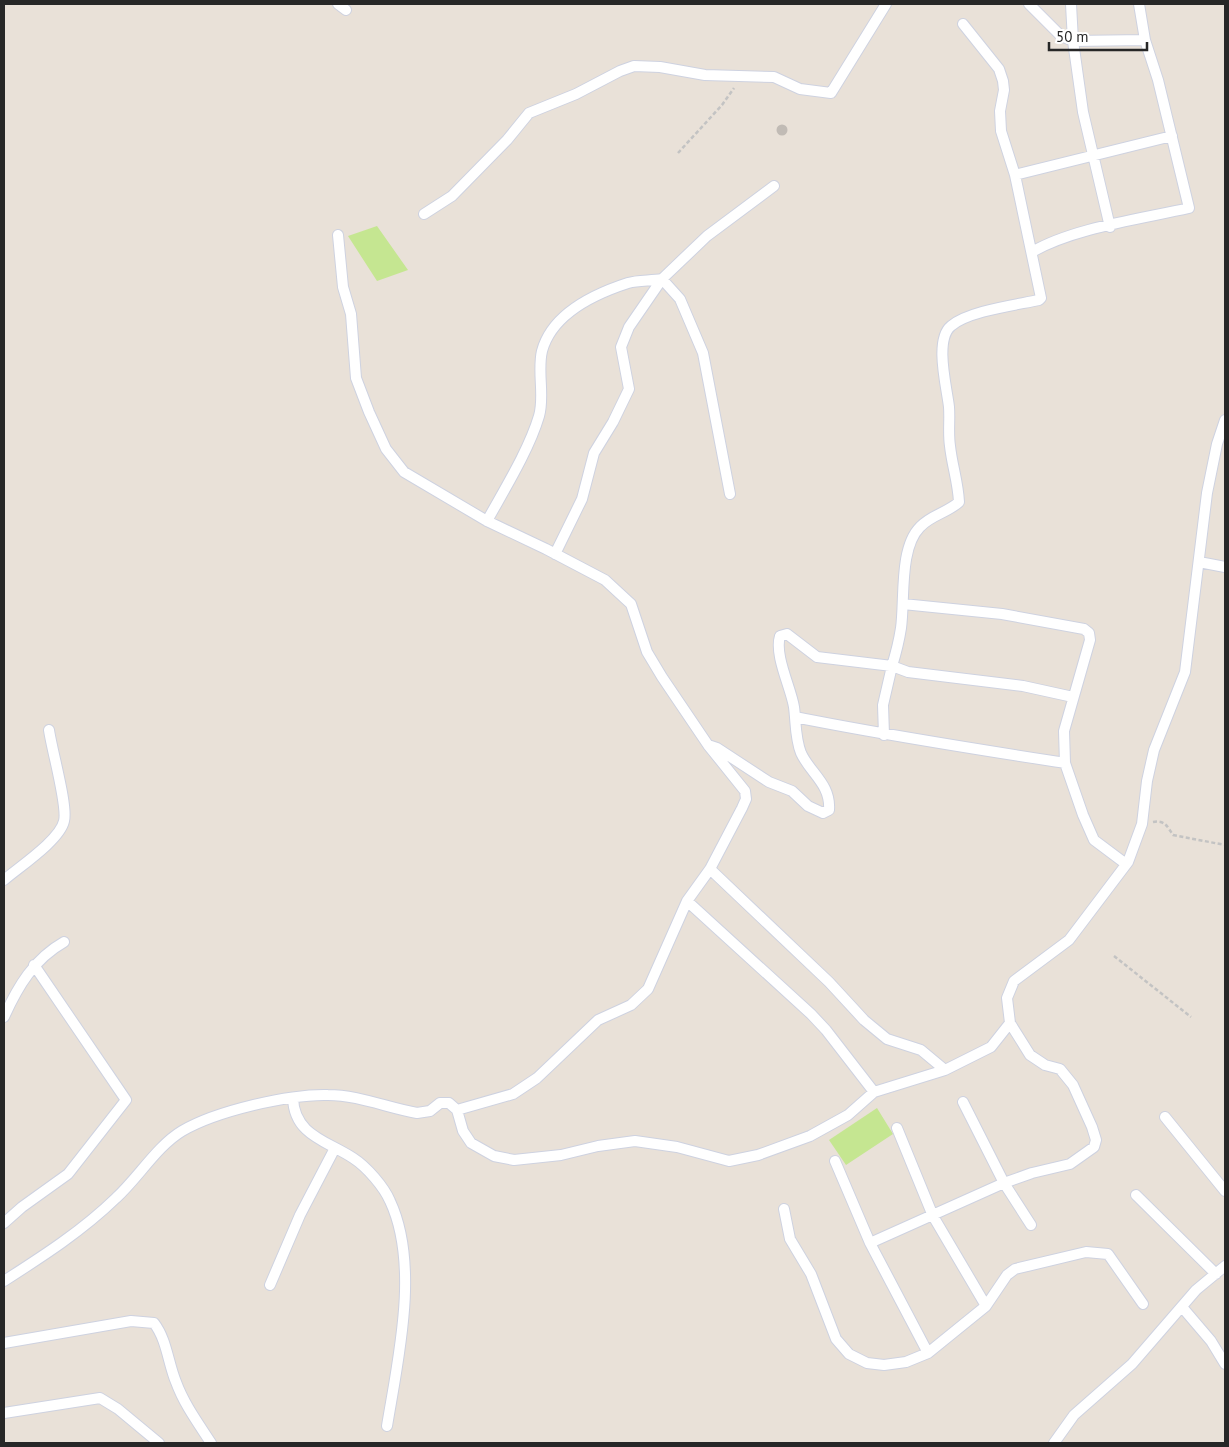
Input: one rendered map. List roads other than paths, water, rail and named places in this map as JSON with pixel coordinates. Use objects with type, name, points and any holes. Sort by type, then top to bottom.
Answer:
[{"type":"street","points":[[424,214],[452,196],[508,140],[529,114],[576,94],[620,70],[634,66],[660,67],[734,78],[774,78],[800,89],[831,93],[886,4]]},
{"type":"street","points":[[1029,4],[1061,36],[1073,41],[1145,40]]},
{"type":"street","points":[[1071,4],[1073,41],[1082,112],[1110,227]]},
{"type":"street","points":[[1032,252],[1048,243],[1068,236],[1189,208],[1158,80],[1145,40],[1139,4]]},
{"type":"street","points":[[884,735],[882,705],[901,629],[906,559],[911,537],[920,526],[933,516],[951,509],[958,502],[958,486],[950,447],[949,408],[942,369],[945,333],[952,325],[982,312],[1039,300],[1042,295],[1015,175],[1001,131],[1000,111],[1004,90],[1003,82],[998,69],[963,24]]},
{"type":"street","points":[[1015,175],[1172,136]]},
{"type":"street","points":[[555,554],[582,500],[594,453],[613,422],[629,389],[621,346],[629,327],[662,279],[707,236],[774,186]]},
{"type":"street","points":[[338,235],[343,287],[350,314],[356,378],[368,412],[386,449],[404,472],[487,521],[605,580],[631,604],[647,652],[708,745],[745,791],[746,799],[710,869],[687,901],[648,989],[631,1005],[598,1020],[536,1078],[513,1094],[457,1110]]},
{"type":"street","points":[[662,279],[680,299],[703,353],[730,494]]},
{"type":"street","points":[[487,521],[518,465],[539,415],[542,352],[550,333],[560,319],[576,307],[629,283],[662,279]]},
{"type":"street","points":[[870,1243],[933,1216],[1004,1182],[1070,1164],[1094,1147],[1096,1140],[1073,1085],[1060,1069],[1045,1065],[1030,1055],[1010,1023],[1007,998],[1014,981],[1069,940],[1126,864],[1142,824],[1147,781],[1154,750],[1185,672],[1207,492],[1217,444],[1225,420]]},
{"type":"street","points":[[1199,562],[1225,567]]},
{"type":"street","points":[[904,604],[1002,614],[1084,629],[1089,633],[1090,640],[1072,697],[1064,731],[1065,763],[1082,815],[1094,840],[1126,864]]},
{"type":"street","points":[[708,745],[717,748],[770,782],[792,791],[808,806],[823,813],[829,810],[830,802],[826,789],[815,770],[801,753],[778,641],[780,636],[787,634],[816,657],[892,666],[908,672],[1023,686],[1072,697]]},
{"type":"street","points":[[795,717],[884,735],[935,741],[1065,763]]},
{"type":"street","points":[[4,880],[54,838],[64,822],[65,806],[49,730]]},
{"type":"street","points":[[710,869],[829,982],[864,1020],[886,1039],[921,1050],[944,1070]]},
{"type":"street","points":[[687,901],[826,1030],[874,1092]]},
{"type":"street","points":[[4,1017],[34,965],[45,953],[64,942]]},
{"type":"street","points":[[4,1223],[22,1207],[68,1174],[126,1100],[34,965]]},
{"type":"street","points":[[4,1281],[81,1229],[116,1199],[162,1148],[181,1132],[214,1117],[293,1098],[338,1096],[417,1113],[430,1111],[444,1102],[451,1104],[457,1110],[463,1131],[471,1143],[494,1156],[514,1160],[561,1155],[598,1146],[635,1141],[677,1147],[729,1161],[758,1155],[810,1136],[848,1114],[874,1092],[944,1070],[991,1047],[1010,1023]]},
{"type":"street","points":[[293,1098],[296,1118],[307,1132],[355,1159],[378,1184],[390,1200],[401,1229],[405,1291],[401,1342],[387,1426]]},
{"type":"street","points":[[963,1102],[1004,1182],[1031,1225]]},
{"type":"street","points":[[1165,1117],[1225,1191]]},
{"type":"street","points":[[897,1128],[933,1216],[986,1306]]},
{"type":"street","points":[[270,1285],[300,1215],[335,1148]]},
{"type":"street","points":[[835,1161],[870,1243],[928,1353]]},
{"type":"street","points":[[1136,1195],[1216,1274]]},
{"type":"street","points":[[784,1209],[790,1239],[811,1274],[836,1339],[849,1354],[867,1364],[884,1365],[906,1362],[928,1353],[986,1306],[1007,1275],[1015,1269],[1086,1252],[1102,1252],[1112,1258],[1143,1304]]},
{"type":"street","points":[[1054,1443],[1074,1416],[1132,1364],[1144,1347],[1196,1290],[1225,1266]]},
{"type":"street","points":[[1182,1307],[1211,1341],[1225,1364]]},
{"type":"street","points":[[4,1343],[131,1321],[154,1323],[162,1337],[175,1381],[184,1401],[211,1443]]},
{"type":"street","points":[[4,1412],[100,1398],[118,1409],[159,1443]]}]
